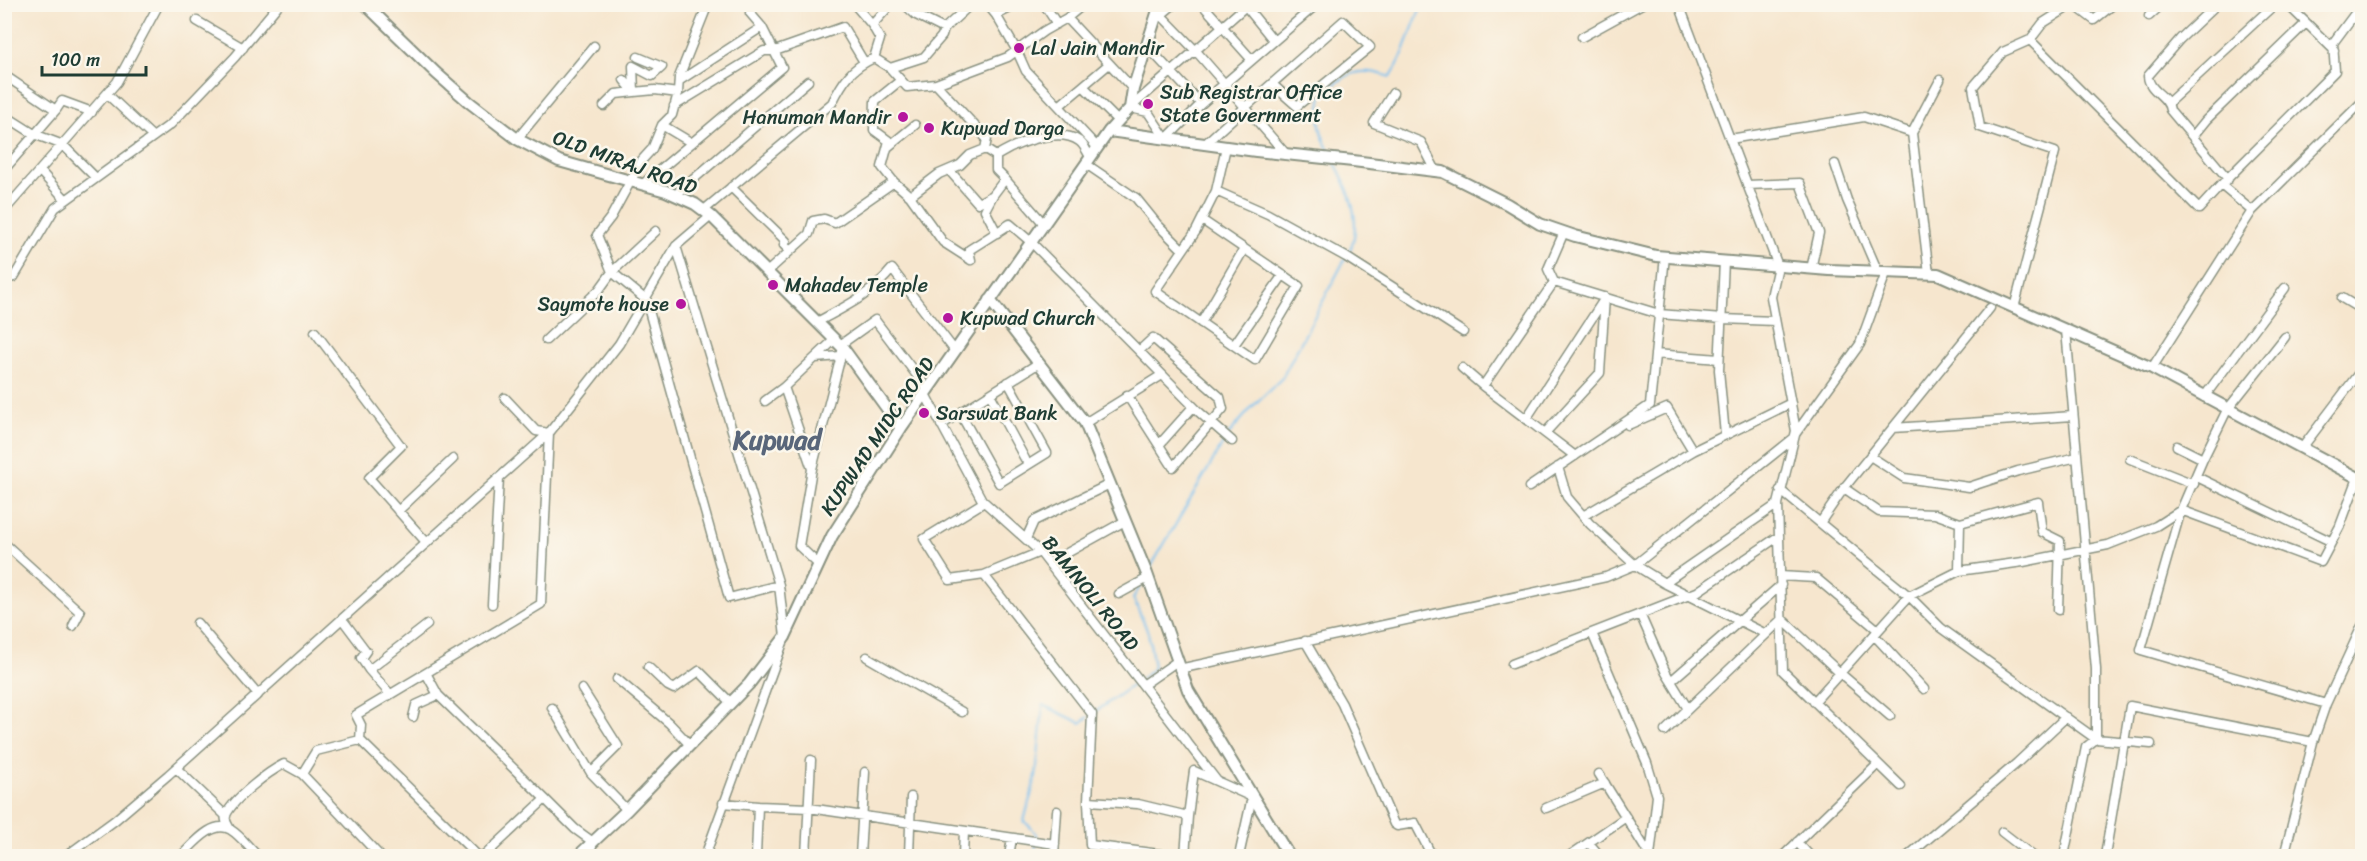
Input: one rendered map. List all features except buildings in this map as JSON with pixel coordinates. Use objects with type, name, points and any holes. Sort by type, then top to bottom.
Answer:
[{"type":"main road","name":"OLD MIRAJ ROAD","points":[[364,4],[469,102],[517,139],[559,161],[603,172],[675,195],[708,213],[840,347],[901,428]]},
{"type":"main road","points":[[1130,108],[1133,89],[1160,11]]},
{"type":"main road","name":"KUPWAD MIDC ROAD","points":[[578,856],[627,810],[749,684],[785,637],[832,536],[901,428],[1097,147],[1130,108]]},
{"type":"main road","points":[[1109,131],[1443,172],[1507,204],[1540,224],[1665,256],[1811,269],[1938,274],[2152,368],[2360,479]]},
{"type":"main road","points":[[990,300],[1085,423],[1148,578],[1188,690],[1289,856]]},
{"type":"street","points":[[4,211],[117,82],[159,4]]},
{"type":"street","points":[[708,4],[679,76],[678,93],[672,115],[662,125],[652,149],[642,160],[611,217],[597,235],[612,272],[646,300],[729,598],[779,585]]},
{"type":"street","points":[[643,184],[782,67],[762,27],[750,13],[752,4]]},
{"type":"street","points":[[854,4],[872,25],[880,39],[874,58]]},
{"type":"street","points":[[872,25],[891,4]]},
{"type":"street","points":[[904,4],[916,15],[944,29]]},
{"type":"street","points":[[890,68],[924,57],[942,36],[944,29],[971,4]]},
{"type":"street","points":[[987,4],[1017,51],[1026,71],[1097,147]]},
{"type":"street","points":[[996,15],[1018,4]]},
{"type":"street","points":[[1044,4],[1057,24]]},
{"type":"street","points":[[874,58],[890,68],[907,87],[936,84],[1008,57],[1084,4]]},
{"type":"street","points":[[1174,4],[1160,11],[1286,154]]},
{"type":"street","points":[[1202,4],[1252,60]]},
{"type":"street","points":[[1130,108],[1148,112],[1166,139],[1201,104],[1317,4]]},
{"type":"street","points":[[1582,37],[1642,4]]},
{"type":"street","points":[[1679,4],[1778,266],[1771,297],[1795,436],[1778,504],[1783,671],[1901,786]]},
{"type":"street","points":[[2014,308],[2055,152],[1980,127],[1973,87],[2003,52],[2030,40],[2043,23],[2073,4],[2094,20],[2114,4]]},
{"type":"street","points":[[2150,16],[2162,4]]},
{"type":"street","points":[[2217,4],[2180,39],[2148,76],[2151,87],[2169,102],[2170,110],[2193,136],[2225,182],[2252,212]]},
{"type":"street","points":[[2169,102],[2275,4]]},
{"type":"street","points":[[2286,4],[2334,50]]},
{"type":"street","points":[[2030,40],[2199,209],[2335,71],[2333,43],[2362,4]]},
{"type":"street","points":[[1130,108],[1246,5],[1274,41]]},
{"type":"street","points":[[4,280],[14,278],[55,208],[171,124],[243,48],[275,6]]},
{"type":"street","points":[[1067,18],[1133,89]]},
{"type":"street","points":[[197,21],[243,48]]},
{"type":"street","points":[[1205,144],[1245,107],[1343,21],[1370,47],[1297,106],[1272,84]]},
{"type":"street","points":[[2193,136],[2206,120],[2306,23]]},
{"type":"street","points":[[679,81],[762,27]]},
{"type":"street","points":[[674,106],[764,51],[775,51],[843,27],[864,62]]},
{"type":"street","points":[[517,139],[594,46]]},
{"type":"street","points":[[1148,47],[1173,71],[1201,104]]},
{"type":"street","points":[[634,92],[662,67],[638,57]]},
{"type":"street","points":[[66,856],[114,821],[176,768],[549,433],[619,344],[676,246],[731,187],[832,103],[843,81],[864,62],[874,58]]},
{"type":"street","points":[[1059,106],[1109,64]]},
{"type":"street","points":[[634,92],[633,66],[652,76]]},
{"type":"street","points":[[4,75],[56,110]]},
{"type":"street","points":[[624,80],[634,92]]},
{"type":"street","points":[[901,80],[875,101],[874,130],[889,141],[882,167],[910,196],[944,242],[971,260],[969,250],[1010,224],[1031,242],[1193,407],[1232,441]]},
{"type":"street","points":[[1929,274],[1912,133],[1940,80]]},
{"type":"street","points":[[675,195],[808,81]]},
{"type":"street","points":[[936,84],[987,139],[985,149]]},
{"type":"street","points":[[1083,86],[1118,121]]},
{"type":"street","points":[[604,106],[616,94],[656,90],[678,93]]},
{"type":"street","points":[[1393,93],[1374,123],[1421,142],[1436,171]]},
{"type":"street","points":[[107,94],[153,137]]},
{"type":"street","points":[[6,167],[62,101],[92,112]]},
{"type":"street","points":[[2152,368],[2252,212],[2362,102]]},
{"type":"street","points":[[4,115],[34,134],[63,145],[96,178]]},
{"type":"street","points":[[1730,139],[1864,117],[1912,133]]},
{"type":"street","points":[[888,147],[915,124]]},
{"type":"street","points":[[662,125],[692,143]]},
{"type":"street","points":[[996,156],[1014,145],[1061,134],[1080,141],[1088,160],[1136,198],[1157,224],[1183,250]]},
{"type":"street","points":[[1202,220],[1299,286],[1255,360],[1155,291],[1202,220],[1216,192],[1226,147]]},
{"type":"street","points":[[985,149],[996,156]]},
{"type":"street","points":[[910,196],[939,174],[960,165],[970,154],[985,149]]},
{"type":"street","points":[[996,156],[996,170],[1044,224]]},
{"type":"street","points":[[1143,685],[1178,665],[1305,641],[1606,577],[1635,565],[1795,436],[1860,344],[1882,272],[1847,200],[1835,164]]},
{"type":"street","points":[[949,170],[978,203],[993,195]]},
{"type":"street","points":[[40,171],[66,200]]},
{"type":"street","points":[[997,233],[985,210],[1005,179]]},
{"type":"street","points":[[767,272],[809,234],[813,221],[824,219],[835,223],[894,182]]},
{"type":"street","points":[[1747,185],[1800,183],[1819,233],[1811,269]]},
{"type":"street","points":[[731,187],[786,241],[784,245],[790,251]]},
{"type":"street","points":[[1216,192],[1268,214],[1336,252],[1463,332]]},
{"type":"street","points":[[546,340],[599,290],[612,272],[656,231]]},
{"type":"street","points":[[1554,282],[1548,268],[1564,232]]},
{"type":"street","points":[[676,246],[779,585],[785,637],[705,856]]},
{"type":"street","points":[[1201,323],[1244,249]]},
{"type":"street","points":[[1529,487],[1650,405],[1665,256]]},
{"type":"street","points":[[1724,261],[1719,359],[1725,435]]},
{"type":"street","points":[[817,322],[854,302],[880,283],[892,269],[955,351]]},
{"type":"street","points":[[1234,345],[1283,275]]},
{"type":"street","points":[[1554,282],[1659,314],[1775,321]]},
{"type":"street","points":[[1483,386],[1554,282]]},
{"type":"street","points":[[2204,397],[2285,288]]},
{"type":"street","points":[[1526,419],[1605,297]]},
{"type":"street","points":[[1545,433],[1600,373],[1605,297]]},
{"type":"street","points":[[2342,298],[2362,310]]},
{"type":"street","points":[[1820,523],[1844,488],[1990,308]]},
{"type":"street","name":"BAMNOLI ROAD","points":[[840,347],[875,320],[926,392],[941,425],[984,502],[1040,552],[1216,781]]},
{"type":"street","points":[[2066,330],[2096,669],[2096,739]]},
{"type":"street","points":[[315,333],[401,446],[369,478],[427,543]]},
{"type":"street","points":[[2285,337],[2227,410],[2203,459],[2181,510],[2141,650],[2326,704]]},
{"type":"street","points":[[1127,395],[1173,467],[1223,409],[1220,397],[1153,338],[1139,351]]},
{"type":"street","points":[[765,400],[784,387],[815,358],[840,347]]},
{"type":"street","points":[[815,358],[840,347]]},
{"type":"street","points":[[818,564],[799,546],[812,469],[840,347]]},
{"type":"street","points":[[1655,354],[1719,359]]},
{"type":"street","points":[[941,425],[1039,363]]},
{"type":"street","points":[[1462,368],[1575,456]]},
{"type":"street","points":[[2302,448],[2362,369]]},
{"type":"street","points":[[1085,423],[1162,375]]},
{"type":"street","points":[[960,413],[999,483],[1030,465],[1047,453],[1008,382]]},
{"type":"street","points":[[784,387],[812,469]]},
{"type":"street","points":[[990,394],[1025,459]]},
{"type":"street","points":[[505,398],[536,431],[549,433]]},
{"type":"street","points":[[1583,516],[1693,451],[1791,403]]},
{"type":"street","points":[[1159,445],[1193,407]]},
{"type":"street","points":[[1610,433],[1667,408],[1693,451]]},
{"type":"street","points":[[1893,428],[2073,416]]},
{"type":"street","points":[[478,856],[360,740],[361,725],[356,715],[541,604],[549,433]]},
{"type":"street","points":[[2177,446],[2203,459]]},
{"type":"street","points":[[1870,456],[1904,477],[1969,488],[2018,471],[2077,457]]},
{"type":"street","points":[[398,511],[453,459]]},
{"type":"street","points":[[2130,459],[2195,480],[2330,541]]},
{"type":"street","points":[[1558,467],[1566,497],[1635,565],[1664,583],[1766,634]]},
{"type":"street","points":[[492,604],[499,478]]},
{"type":"street","points":[[2181,510],[2321,562],[2330,541],[2340,526],[2360,479]]},
{"type":"street","points":[[1026,539],[1034,522],[1110,484]]},
{"type":"street","points":[[1844,488],[1878,512],[1935,514],[1960,523],[2038,502],[2042,532],[2060,541],[2058,610]]},
{"type":"street","points":[[1780,490],[1909,596],[1941,628],[2096,739],[2151,744]]},
{"type":"street","points":[[984,502],[924,539],[950,580],[984,575],[1040,552]]},
{"type":"street","points":[[1664,583],[1778,504]]},
{"type":"street","points":[[1814,702],[1909,596],[1959,571],[2023,562],[2108,545],[2156,526],[2181,510]]},
{"type":"street","points":[[1049,563],[1125,521]]},
{"type":"street","points":[[1959,571],[1960,523]]},
{"type":"street","points":[[1512,664],[1697,592],[1779,536]]},
{"type":"street","points":[[4,543],[80,612],[73,626]]},
{"type":"street","points":[[984,575],[1092,714],[1088,801],[1089,856]]},
{"type":"street","points":[[1780,576],[1816,578],[1876,633],[1924,689]]},
{"type":"street","points":[[1119,594],[1148,578]]},
{"type":"street","points":[[1671,681],[1738,620],[1781,585]]},
{"type":"street","points":[[1640,614],[1671,681],[1688,709]]},
{"type":"street","points":[[342,619],[366,651],[361,658],[390,694]]},
{"type":"street","points":[[1665,731],[1782,619]]},
{"type":"street","points":[[1782,619],[1890,716]]},
{"type":"street","points":[[197,624],[258,695]]},
{"type":"street","points":[[369,670],[427,625]]},
{"type":"street","points":[[2284,856],[2313,742],[2326,704],[2362,626]]},
{"type":"street","points":[[1592,633],[1647,763],[1657,796],[1650,856]]},
{"type":"street","points":[[1305,641],[1342,704],[1394,824],[1397,826],[1415,824],[1432,856]]},
{"type":"street","points":[[867,657],[962,712]]},
{"type":"street","points":[[648,667],[674,689],[699,671],[731,703]]},
{"type":"street","points":[[426,673],[438,695],[575,829],[592,842],[589,856]]},
{"type":"street","points":[[617,680],[669,723],[690,745]]},
{"type":"street","points":[[582,689],[618,746],[591,773]]},
{"type":"street","points":[[412,717],[416,705],[438,695]]},
{"type":"street","points":[[2106,856],[2130,706],[2313,742]]},
{"type":"street","points":[[552,708],[591,773],[627,810]]},
{"type":"street","points":[[1908,856],[2017,763],[2066,717]]},
{"type":"street","points":[[2064,856],[2086,747],[2096,739]]},
{"type":"street","points":[[302,774],[316,751],[360,740]]},
{"type":"street","points":[[806,856],[811,760]]},
{"type":"street","points":[[258,856],[230,829],[226,823],[226,816],[243,795],[270,771],[284,764],[302,774],[380,856]]},
{"type":"street","points":[[1783,856],[1878,764]]},
{"type":"street","points":[[176,768],[226,816]]},
{"type":"street","points":[[1185,856],[1194,771],[1251,797],[1239,856]]},
{"type":"street","points":[[860,856],[865,772]]},
{"type":"street","points":[[1599,774],[1650,856]]},
{"type":"street","points":[[1546,808],[1605,783]]},
{"type":"street","points":[[909,856],[911,797]]},
{"type":"street","points":[[484,856],[544,799]]},
{"type":"street","points":[[1088,801],[1138,804],[1188,816]]},
{"type":"street","points":[[723,803],[809,808],[1055,844]]},
{"type":"street","points":[[756,856],[758,806]]},
{"type":"street","points":[[1054,856],[1057,811]]},
{"type":"street","points":[[1569,856],[1626,817]]},
{"type":"street","points":[[181,856],[205,833],[220,827],[230,829]]},
{"type":"street","points":[[963,856],[964,831]]},
{"type":"street","points":[[2002,832],[2033,856]]},
{"type":"street","points":[[1009,856],[1012,838]]},
{"type":"street","points":[[1797,842],[1810,856]]},
{"type":"street","points":[[1589,843],[1600,856]]},
{"type":"street","points":[[1089,845],[1175,856]]},
{"type":"waterway","points":[[1331,155],[1320,126],[1322,95],[1353,74],[1369,72],[1390,77],[1400,60],[1423,4]]},
{"type":"waterway","points":[[1335,163],[1350,196],[1355,220],[1353,243],[1348,254]]},
{"type":"waterway","points":[[1228,435],[1282,378],[1345,259]]},
{"type":"waterway","points":[[1149,570],[1225,440]]},
{"type":"waterway","points":[[1141,585],[1133,598],[1148,632],[1154,667],[1141,679]]},
{"type":"waterway","points":[[1095,712],[1137,682]]},
{"type":"waterway","points":[[1036,839],[1037,834],[1024,821],[1036,776],[1043,705],[1081,723],[1088,717]]},
{"type":"waterway","points":[[1035,856],[1036,844]]},
{"type":"place","name":"Lal Jain Mandir","points":[[1019,48]]},
{"type":"place","name":"Sub Registrar Office State Government","points":[[1148,104]]},
{"type":"place","name":"Hanuman Mandir","points":[[903,117]]},
{"type":"place","name":"Kupwad Darga","points":[[929,128]]},
{"type":"place","name":"Mahadev Temple","points":[[773,285]]},
{"type":"place","name":"Saymote house","points":[[681,304]]},
{"type":"place","name":"Kupwad Church","points":[[948,318]]},
{"type":"place","name":"Sarswat Bank","points":[[924,413]]},
{"type":"district","name":"Kupwad","points":[[777,440]]}]
